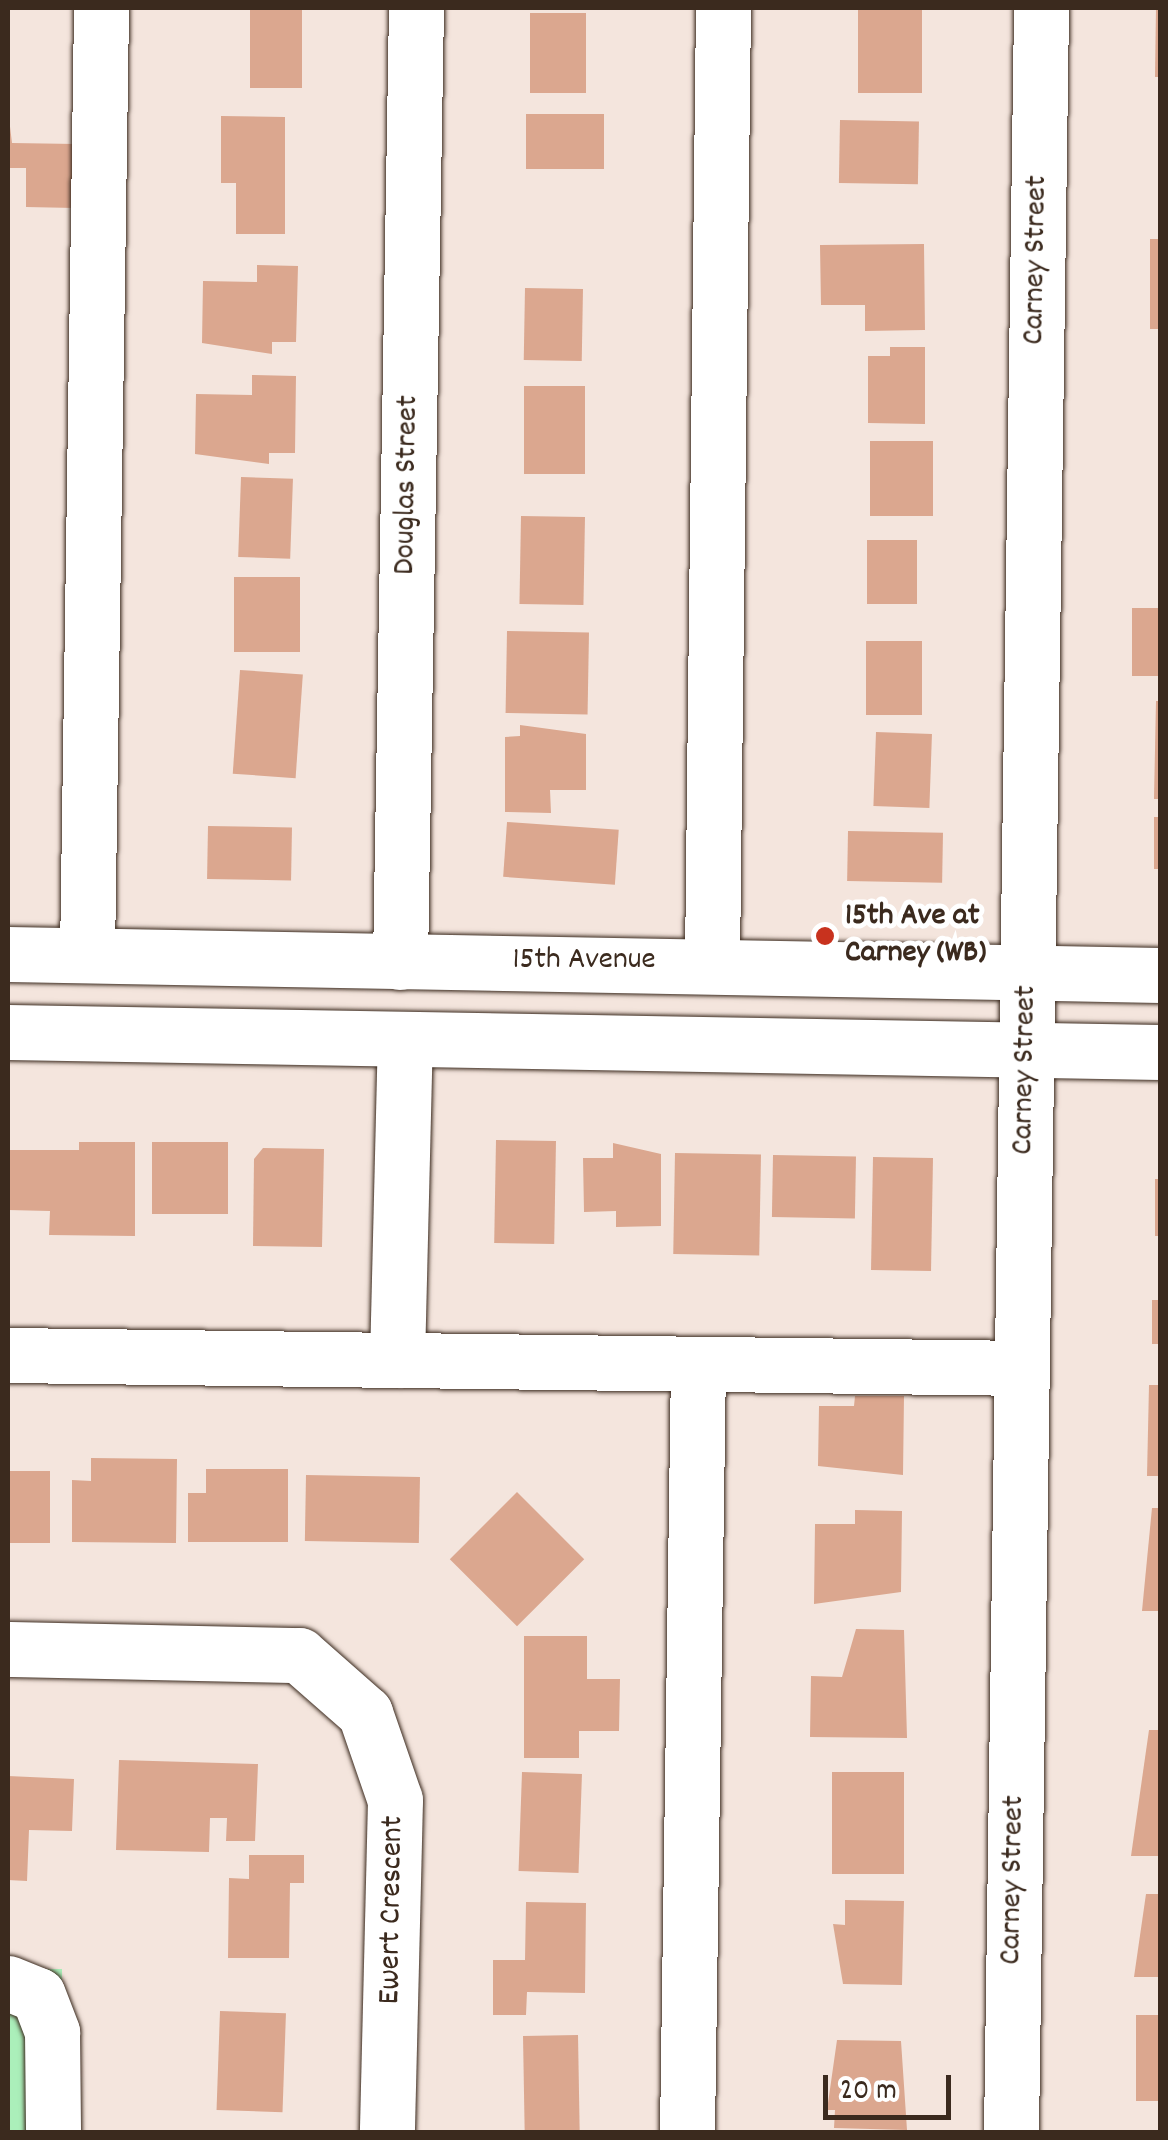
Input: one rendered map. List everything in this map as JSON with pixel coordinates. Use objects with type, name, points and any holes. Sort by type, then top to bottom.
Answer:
[{"type":"street","points":[[87,956],[101,8]]},
{"type":"street","name":"Douglas Street","points":[[400,962],[416,8]]},
{"type":"street","points":[[712,961],[723,8]]},
{"type":"street","name":"Carney Street","points":[[1011,2132],[1041,8]]},
{"type":"street","name":"15th Avenue","points":[[8,954],[400,962],[712,961],[1160,975]]},
{"type":"street","points":[[8,1032],[1160,1052]]},
{"type":"street","points":[[397,1360],[405,1039]]},
{"type":"street","points":[[8,1355],[1022,1368]]},
{"type":"street","points":[[687,2132],[698,1365]]},
{"type":"street","name":"Ewert Crescent","points":[[8,1649],[300,1655],[365,1712],[395,1800],[388,2132]]},
{"type":"street","points":[[8,1983],[38,1995],[52,2032],[53,2132]]},
{"type":"green space","points":[[8,1969],[62,1969],[62,2132],[8,2132]]},
{"type":"building","points":[[250,8],[302,8],[302,88],[250,88]]},
{"type":"building","points":[[858,8],[922,8],[922,93],[858,93]]},
{"type":"building","points":[[1156,8],[1160,8],[1160,77],[1155,77]]},
{"type":"building","points":[[530,13],[586,13],[586,93],[530,93]]},
{"type":"building","points":[[8,110],[12,143],[76,144],[75,208],[26,207],[26,168],[8,168]]},
{"type":"building","points":[[526,114],[604,114],[604,169],[526,169]]},
{"type":"building","points":[[221,116],[285,117],[285,234],[236,234],[236,183],[221,183]]},
{"type":"building","points":[[840,120],[919,121],[918,184],[839,183]]},
{"type":"building","points":[[1150,239],[1160,239],[1160,329],[1150,329]]},
{"type":"building","points":[[924,244],[925,330],[865,331],[865,305],[821,305],[820,245]]},
{"type":"building","points":[[257,265],[298,266],[296,342],[272,342],[272,354],[202,343],[203,281],[257,282]]},
{"type":"building","points":[[525,288],[583,289],[582,361],[524,360]]},
{"type":"building","points":[[890,347],[925,347],[925,424],[868,423],[868,356],[890,356]]},
{"type":"building","points":[[252,375],[296,376],[295,453],[269,453],[269,464],[195,454],[196,394],[252,395]]},
{"type":"building","points":[[524,386],[585,386],[585,474],[524,474]]},
{"type":"building","points":[[870,441],[933,441],[933,516],[870,516]]},
{"type":"building","points":[[241,477],[293,479],[290,559],[238,557]]},
{"type":"building","points":[[521,516],[585,517],[583,605],[519,604]]},
{"type":"building","points":[[867,540],[917,540],[917,604],[867,604]]},
{"type":"building","points":[[234,577],[300,577],[300,652],[234,652]]},
{"type":"building","points":[[1132,608],[1160,608],[1160,676],[1132,676]]},
{"type":"building","points":[[507,631],[589,632],[588,714],[506,713]]},
{"type":"building","points":[[866,641],[922,641],[922,715],[866,715]]},
{"type":"building","points":[[240,670],[303,674],[296,778],[233,774]]},
{"type":"building","points":[[1156,701],[1160,701],[1160,799],[1154,799]]},
{"type":"building","points":[[520,725],[586,734],[586,790],[550,790],[551,813],[505,812],[505,737],[520,736]]},
{"type":"building","points":[[876,732],[932,734],[929,808],[873,806]]},
{"type":"building","points":[[1154,817],[1160,817],[1160,869],[1154,869]]},
{"type":"building","points":[[507,822],[619,830],[615,885],[503,877]]},
{"type":"building","points":[[208,826],[292,827],[291,880],[207,879]]},
{"type":"building","points":[[848,831],[943,833],[942,883],[847,881]]},
{"type":"building","points":[[496,1140],[556,1141],[554,1244],[494,1243]]},
{"type":"building","points":[[79,1142],[135,1142],[135,1236],[49,1235],[50,1211],[8,1210],[8,1150],[79,1150]]},
{"type":"building","points":[[152,1142],[228,1142],[228,1214],[152,1214]]},
{"type":"building","points":[[613,1143],[661,1154],[661,1226],[616,1227],[616,1211],[584,1212],[583,1158],[613,1158]]},
{"type":"building","points":[[263,1148],[324,1149],[322,1247],[253,1246],[254,1159]]},
{"type":"building","points":[[675,1153],[761,1155],[759,1255],[673,1254]]},
{"type":"building","points":[[773,1155],[856,1156],[855,1218],[772,1217]]},
{"type":"building","points":[[873,1157],[933,1158],[931,1271],[871,1270]]},
{"type":"building","points":[[1155,1179],[1160,1179],[1160,1236],[1155,1236]]},
{"type":"building","points":[[1152,1300],[1160,1300],[1160,1344],[1152,1344]]},
{"type":"building","points":[[1149,1385],[1160,1385],[1160,1476],[1147,1476]]},
{"type":"building","points":[[855,1396],[904,1396],[903,1475],[818,1466],[819,1406],[854,1406]]},
{"type":"building","points":[[91,1458],[177,1459],[176,1543],[72,1542],[72,1480],[91,1481]]},
{"type":"building","points":[[206,1469],[288,1469],[288,1542],[188,1542],[188,1493],[206,1493]]},
{"type":"building","points":[[8,1471],[50,1471],[50,1543],[8,1543]]},
{"type":"building","points":[[306,1475],[420,1477],[419,1543],[305,1541]]},
{"type":"building","points":[[517,1492],[584,1559],[517,1626],[450,1559]]},
{"type":"building","points":[[1152,1508],[1160,1508],[1160,1611],[1142,1611]]},
{"type":"building","points":[[855,1510],[902,1511],[901,1592],[814,1604],[815,1524],[855,1524]]},
{"type":"building","points":[[856,1629],[904,1630],[907,1738],[810,1737],[811,1676],[842,1677]]},
{"type":"building","points":[[524,1636],[587,1636],[587,1679],[620,1679],[619,1731],[579,1731],[579,1758],[524,1758]]},
{"type":"building","points":[[1149,1730],[1160,1730],[1160,1856],[1131,1856]]},
{"type":"building","points":[[119,1760],[258,1764],[255,1841],[226,1841],[227,1818],[210,1818],[209,1852],[116,1850]]},
{"type":"building","points":[[522,1772],[582,1774],[579,1873],[519,1871]]},
{"type":"building","points":[[832,1772],[904,1772],[904,1874],[832,1874]]},
{"type":"building","points":[[8,1776],[74,1779],[72,1831],[29,1830],[27,1881],[8,1880]]},
{"type":"building","points":[[249,1855],[304,1855],[304,1883],[290,1883],[289,1958],[228,1958],[229,1878],[249,1879]]},
{"type":"building","points":[[1146,1894],[1160,1894],[1160,1977],[1134,1977]]},
{"type":"building","points":[[845,1900],[904,1901],[902,1985],[843,1984],[833,1924],[845,1925]]},
{"type":"building","points":[[526,1902],[586,1903],[585,1993],[527,1992],[526,2015],[493,2015],[493,1960],[525,1960]]},
{"type":"building","points":[[220,2011],[286,2013],[283,2112],[217,2110]]},
{"type":"building","points":[[1136,2015],[1160,2015],[1160,2101],[1136,2101]]},
{"type":"building","points":[[578,2035],[580,2132],[525,2132],[523,2036]]},
{"type":"building","points":[[837,2040],[901,2041],[907,2130],[834,2128],[835,2110],[827,2110]]},
{"type":"place","name":"15th Ave at Carney (WB)","points":[[825,936]]}]
